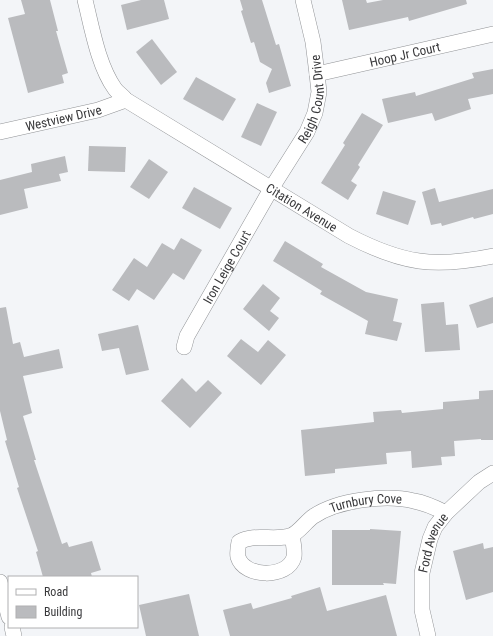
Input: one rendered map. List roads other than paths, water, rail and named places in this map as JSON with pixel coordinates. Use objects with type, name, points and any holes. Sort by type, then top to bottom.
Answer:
[{"type":"street","name":"Citation Avenue","points":[[85,0],[100,59],[107,76],[116,90],[126,100],[349,236],[372,248],[397,257],[421,262],[446,263],[493,256]]},
{"type":"street","name":"Reigh Count Drive","points":[[271,189],[306,132],[315,113],[319,92],[313,42],[303,0]]},
{"type":"street","name":"Hoop Jr Court","points":[[317,74],[493,34]]},
{"type":"street","name":"Westview Drive","points":[[0,132],[98,110],[126,100]]},
{"type":"street","name":"Iron Leige Court","points":[[184,347],[187,336],[271,189]]},
{"type":"street","name":"Ford Avenue","points":[[428,636],[422,610],[422,573],[430,539],[435,527],[446,513],[479,482],[492,477]]},
{"type":"street","name":"Turnbury Cove","points":[[292,535],[314,516],[338,505],[364,500],[402,498],[430,505],[446,513]]},
{"type":"street","points":[[0,582],[8,613]]}]
